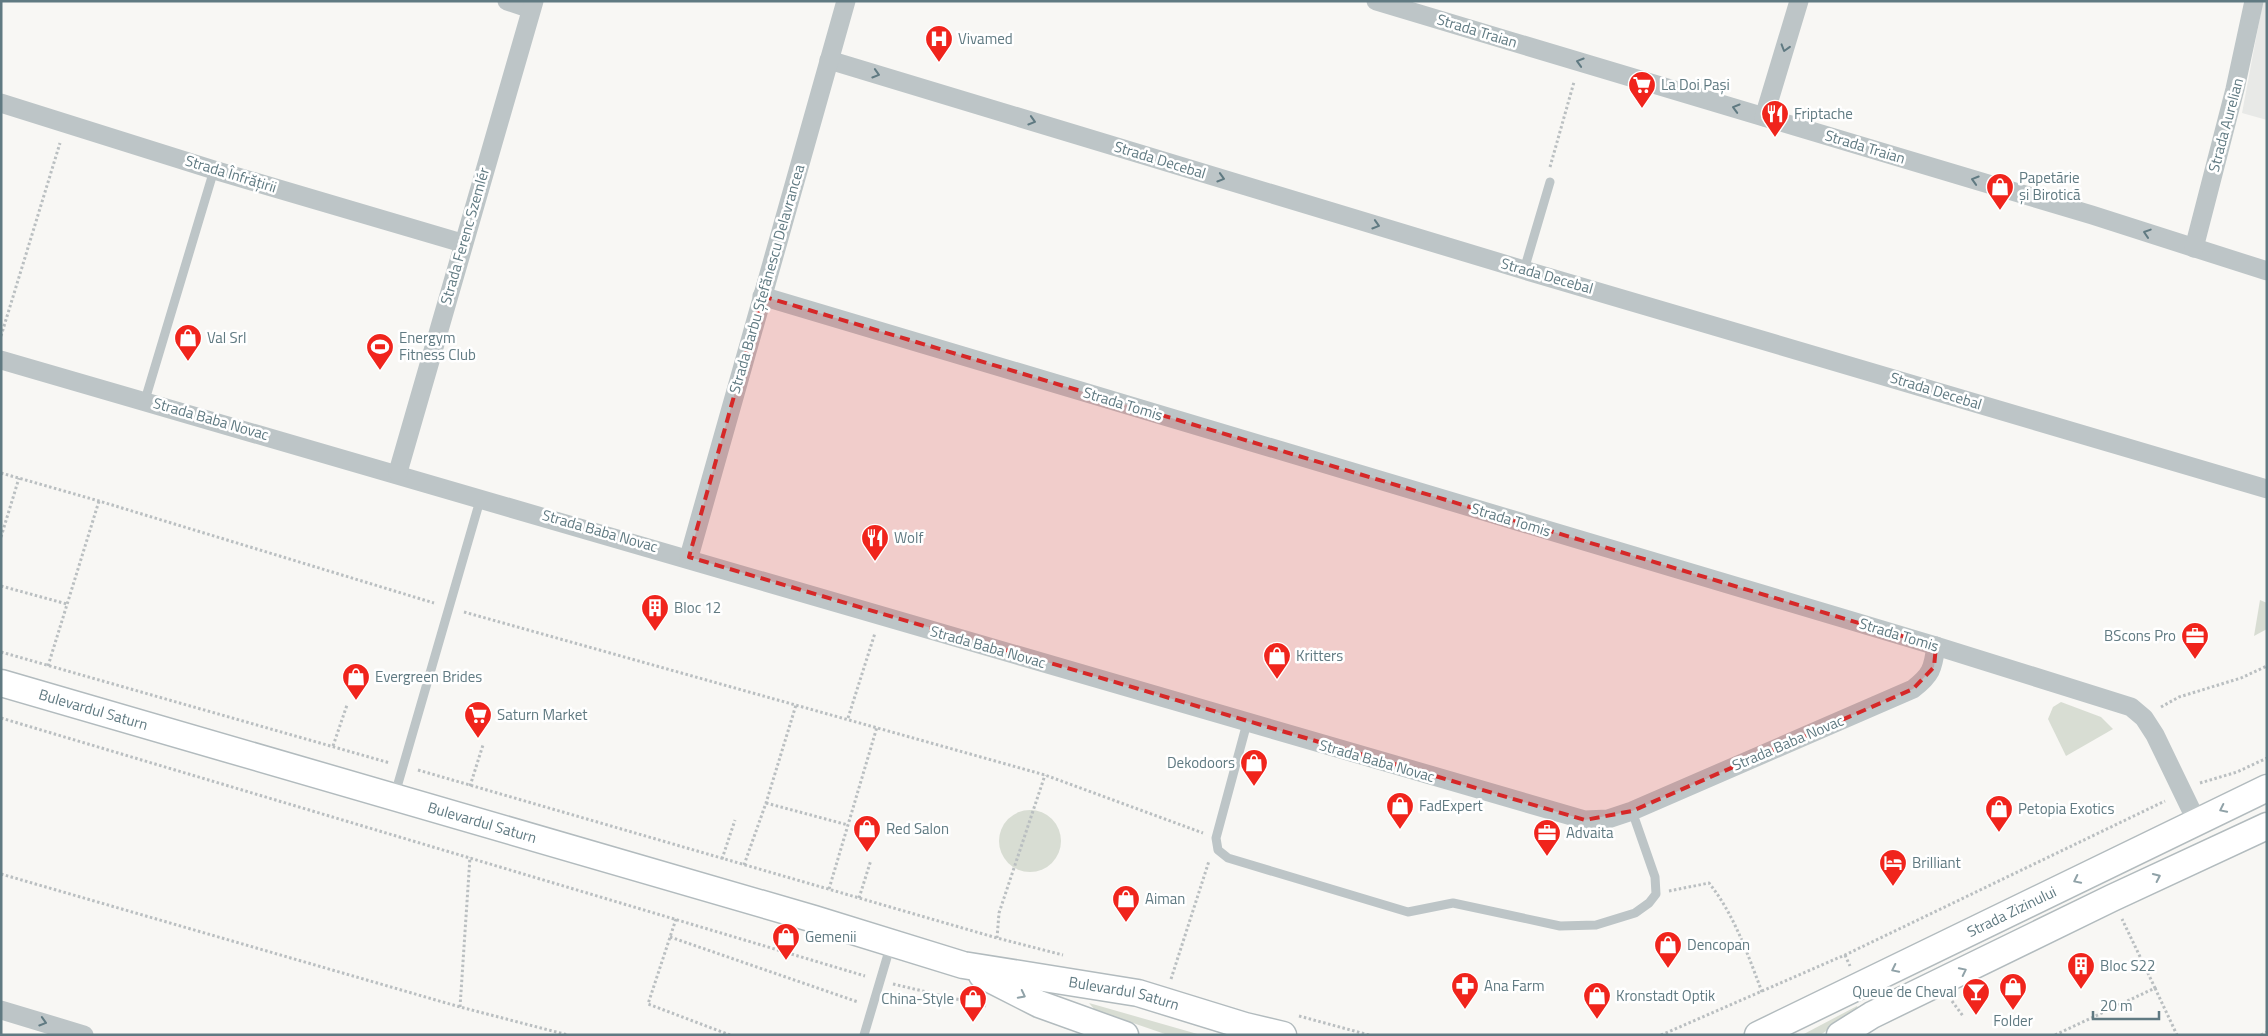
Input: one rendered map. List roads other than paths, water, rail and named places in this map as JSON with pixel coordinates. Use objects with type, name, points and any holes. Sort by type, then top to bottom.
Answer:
[{"type":"main road","name":"Bulevardul Saturn","points":[[1,683],[891,942],[963,965],[1138,993],[1245,1026],[1290,1025]]},
{"type":"main road","name":"Strada Zizinului","points":[[1758,1035],[2267,788]]},
{"type":"main road","name":"Strada Zizinului","points":[[1840,1035],[1872,1015],[2112,898],[2267,826]]},
{"type":"main road","name":"Bulevardul Saturn","points":[[963,965],[1039,1004],[1124,1035]]},
{"type":"street","points":[[507,1],[532,5]]},
{"type":"street","name":"Strada Barbu Ștefănescu Delavrancea","points":[[689,557],[846,1]]},
{"type":"street","name":"Strada Traian","points":[[1376,1],[1407,6],[1580,62],[2082,212],[2267,271]]},
{"type":"street","points":[[1764,117],[1799,1]]},
{"type":"street","name":"Strada Aurelian","points":[[2194,248],[2235,89],[2254,1]]},
{"type":"street","name":"Strada Ferenc Szemlér","points":[[398,472],[462,243],[532,5]]},
{"type":"street","name":"Strada Decebal","points":[[829,60],[1524,270],[2267,489]]},
{"type":"street","name":"Strada Înfrățirii","points":[[1,104],[214,170],[462,243]]},
{"type":"street","name":"Strada Tomis","points":[[762,296],[1936,646],[2131,707],[2144,718],[2155,735],[2197,822]]},
{"type":"street","name":"Strada Baba Novac","points":[[1,360],[398,472],[1247,723],[1585,820],[1608,819],[1632,811],[1913,689],[1927,678],[1934,667],[1936,646]]},
{"type":"street","points":[[1,1010],[84,1035]]},
{"type":"lane","points":[[145,400],[214,170]]},
{"type":"lane","points":[[1524,270],[1550,182]]},
{"type":"lane","points":[[394,798],[481,497]]},
{"type":"lane","points":[[1247,723],[1216,838],[1218,850],[1228,858],[1408,912],[1453,903],[1560,926],[1596,925],[1635,913],[1649,903],[1656,894],[1655,877],[1632,811]]},
{"type":"lane","points":[[864,1035],[891,942]]},
{"type":"place","name":"Vivamed","points":[[939,63]]},
{"type":"place","name":"La Doi Pași","points":[[1642,109]]},
{"type":"place","name":"Friptache","points":[[1775,138]]},
{"type":"place","name":"Papetărie și Birotică","points":[[2000,211]]},
{"type":"place","name":"Val Srl","points":[[188,362]]},
{"type":"place","name":"Energym Fitness Club","points":[[380,371]]},
{"type":"place","name":"Wolf","points":[[875,562]]},
{"type":"place","name":"Bloc 12","points":[[655,632]]},
{"type":"place","name":"BScons Pro","points":[[2195,660]]},
{"type":"place","name":"Kritters","points":[[1277,680]]},
{"type":"place","name":"Evergreen Brides","points":[[356,701]]},
{"type":"place","name":"Saturn Market","points":[[478,739]]},
{"type":"place","name":"Dekodoors","points":[[1254,787]]},
{"type":"place","name":"FadExpert","points":[[1400,830]]},
{"type":"place","name":"Petopia Exotics","points":[[1999,833]]},
{"type":"place","name":"Red Salon","points":[[867,853]]},
{"type":"place","name":"Advaita","points":[[1547,857]]},
{"type":"place","name":"Brilliant","points":[[1893,887]]},
{"type":"place","name":"Aiman","points":[[1126,923]]},
{"type":"place","name":"Gemenii","points":[[786,961]]},
{"type":"place","name":"Dencopan","points":[[1668,969]]},
{"type":"place","name":"Bloc S22","points":[[2081,990]]},
{"type":"place","name":"Ana Farm","points":[[1465,1010]]},
{"type":"place","name":"Folder","points":[[2013,1011]]},
{"type":"place","name":"Queue de Cheval","points":[[1976,1016]]},
{"type":"place","name":"Kronstadt Optik","points":[[1597,1020]]},
{"type":"place","name":"China-Style","points":[[973,1023]]}]
